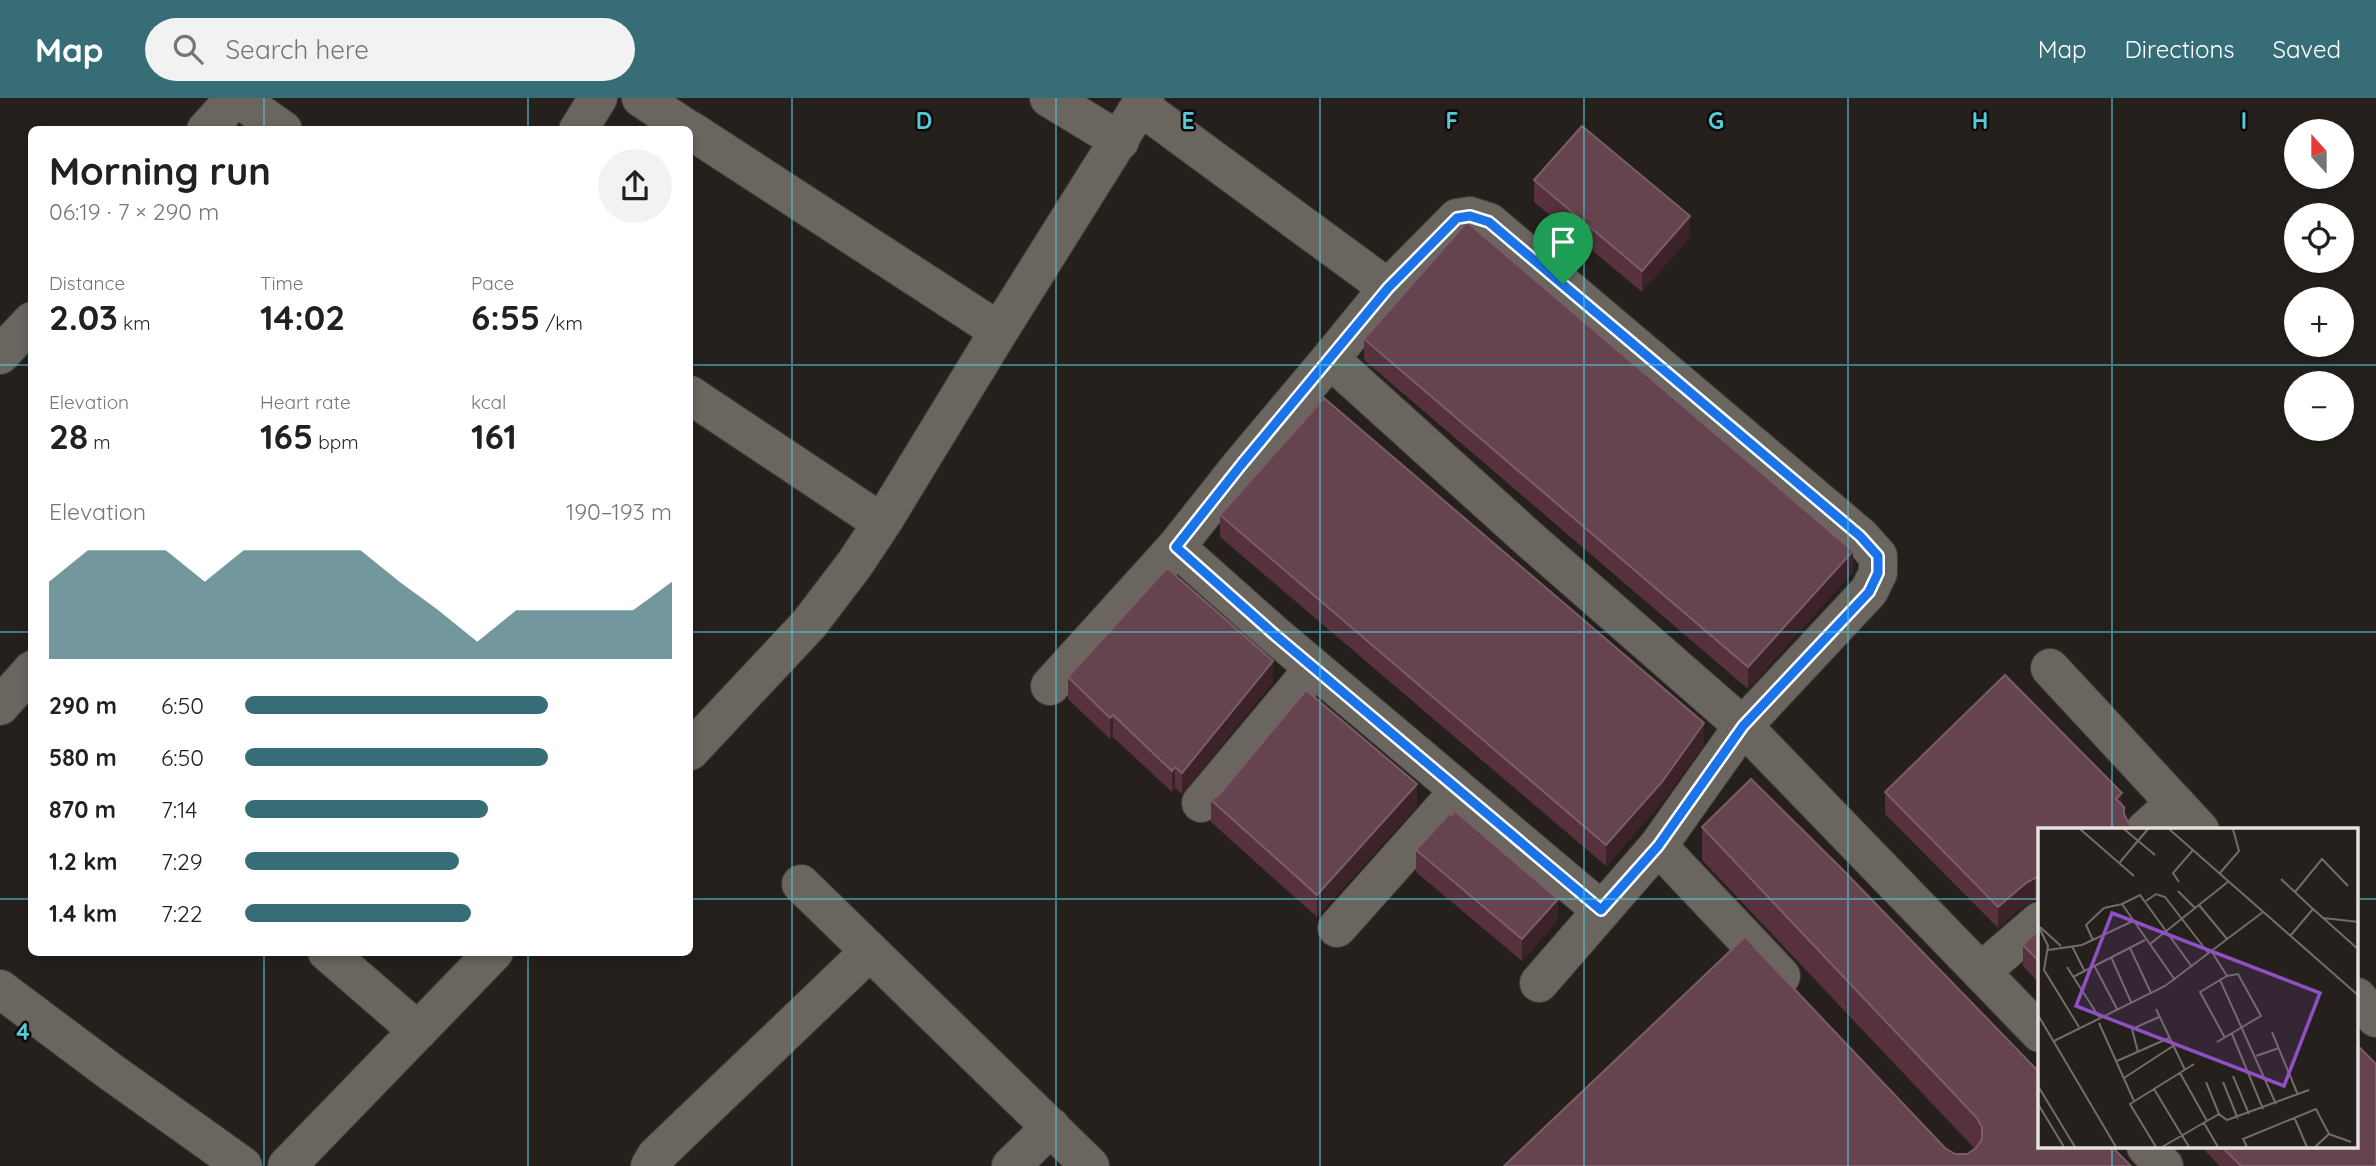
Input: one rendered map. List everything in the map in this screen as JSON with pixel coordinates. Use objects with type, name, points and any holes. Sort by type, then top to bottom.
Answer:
[{"type":"street","points":[[210,126],[237,98],[277,126]]},
{"type":"street","points":[[580,126],[597,98]]},
{"type":"street","points":[[640,98],[683,126]]},
{"type":"street","points":[[1049,98],[1120,141]]},
{"type":"street","points":[[693,745],[808,624],[882,523],[1143,102],[1388,288]]},
{"type":"street","points":[[693,133],[999,331]]},
{"type":"street","points":[[1050,686],[1176,547],[1388,288],[1457,218],[1470,216],[1489,222],[1860,536],[1878,556],[1878,573],[1869,592],[1743,726],[1658,846],[1539,984]]},
{"type":"street","points":[[0,355],[28,325]]},
{"type":"street","points":[[1331,359],[1528,538],[1743,726],[2038,1031]]},
{"type":"street","points":[[693,397],[882,523]]},
{"type":"street","points":[[1176,547],[1314,668],[1601,910]]},
{"type":"street","points":[[1201,803],[1314,668]]},
{"type":"street","points":[[2050,668],[2188,817],[2152,828]]},
{"type":"street","points":[[1337,928],[1459,791]]},
{"type":"street","points":[[1658,846],[1800,996]]},
{"type":"street","points":[[801,884],[1090,1166]]},
{"type":"street","points":[[1982,971],[2038,923]]},
{"type":"street","points":[[650,1166],[656,1156],[870,951]]},
{"type":"street","points":[[332,956],[418,1031]]},
{"type":"street","points":[[287,1166],[490,956]]},
{"type":"street","points":[[0,989],[243,1166]]},
{"type":"street","points":[[2358,999],[2376,1018]]},
{"type":"street","points":[[1011,1166],[1051,1127]]},
{"type":"street","points":[[2147,1148],[2164,1166]]},
{"type":"building","points":[[1582,126],[1690,216],[1642,271],[1534,180]]},
{"type":"building","points":[[1467,222],[1853,551],[1748,667],[1364,339]]},
{"type":"building","points":[[1324,398],[1704,723],[1662,782],[1606,845],[1220,515]]},
{"type":"building","points":[[1167,568],[1273,661],[1182,773],[1175,767],[1172,771],[1113,715],[1110,718],[1068,677]]},
{"type":"building","points":[[2005,675],[2122,793],[2116,799],[2124,807],[2129,824],[2136,828],[2038,828],[2038,879],[2026,883],[1998,907],[1885,792]]},
{"type":"building","points":[[1306,690],[1417,784],[1317,895],[1211,800],[1218,796]]},
{"type":"building","points":[[1751,779],[2038,1071],[2038,1148],[2113,1148],[2131,1166],[1504,1166],[1745,937],[1945,1148],[1955,1154],[1967,1154],[1976,1148],[1982,1139],[1982,1127],[1977,1118],[1702,827]]},
{"type":"building","points":[[1455,811],[1558,899],[1522,939],[1416,850],[1450,813],[1452,815]]},
{"type":"building","points":[[2038,931],[2038,960],[2023,945]]},
{"type":"building","points":[[2358,1046],[2376,1064],[2376,1166],[2241,1166],[2223,1148],[2358,1148]]},
{"type":"route","points":[[1470,216],[1489,222],[1563,284],[1860,536],[1878,556],[1878,573],[1869,592],[1743,726],[1658,846],[1601,910],[1275,635],[1176,547],[1388,288],[1457,218],[1470,216]]}]
